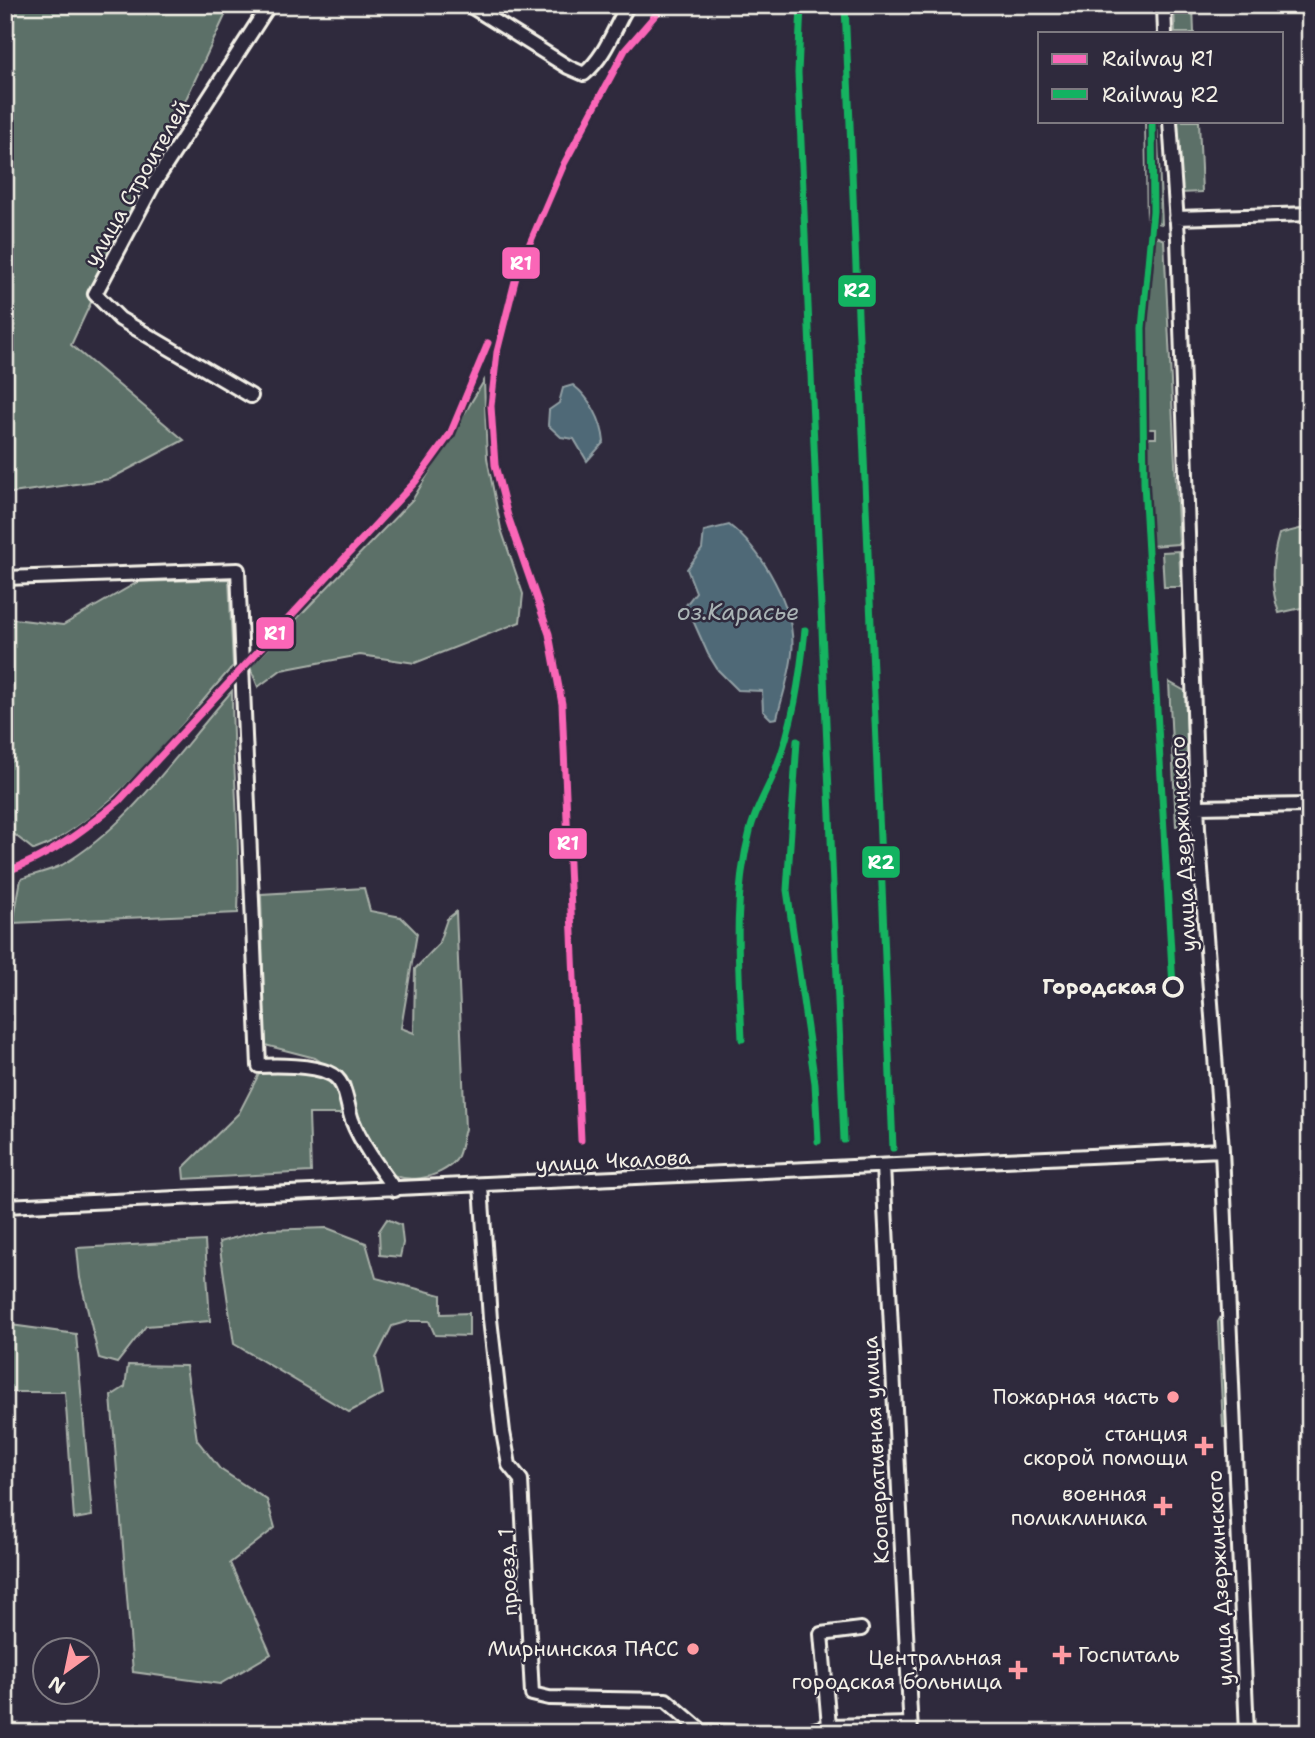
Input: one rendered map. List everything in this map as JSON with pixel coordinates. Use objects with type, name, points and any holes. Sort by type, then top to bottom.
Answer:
[{"type":"street","name":"улица Строителей","points":[[251,396],[120,319],[95,294],[153,185],[269,5]]},
{"type":"street","points":[[469,5],[568,67],[584,74],[594,66],[607,46],[628,5]]},
{"type":"street","points":[[1164,5],[1165,32]]},
{"type":"street","name":"улица Дзержинского","points":[[1170,122],[1176,218],[1197,807],[1222,1150],[1247,1733]]},
{"type":"street","points":[[1176,218],[1310,214]]},
{"type":"street","points":[[5,578],[238,570],[259,1066],[276,1065],[330,1073],[342,1084],[353,1121],[371,1156],[395,1190]]},
{"type":"street","points":[[1197,807],[1310,805]]},
{"type":"street","name":"улица Чкалова","points":[[5,1206],[1222,1150]]},
{"type":"street","name":"Кооперативная улица","points":[[883,1166],[911,1728]]},
{"type":"street","name":"проезд 1","points":[[481,1186],[490,1319],[503,1432],[509,1465],[521,1480],[532,1695],[549,1698],[666,1700],[702,1731],[788,1733]]},
{"type":"street","points":[[829,1726],[821,1634],[861,1629]]},
{"type":"street","points":[[803,1733],[829,1726],[911,1728]]},
{"type":"green space","points":[[5,5],[230,5],[71,345],[184,440],[110,479],[5,494]]},
{"type":"green space","points":[[1174,5],[1193,5],[1194,32],[1175,32]]},
{"type":"green space","points":[[1145,122],[1157,122],[1162,224],[1147,221]]},
{"type":"green space","points":[[1178,122],[1199,122],[1202,192],[1180,193]]},
{"type":"green space","points":[[1153,235],[1164,240],[1179,544],[1150,546],[1147,438],[1156,438],[1156,429],[1146,429],[1146,318]]},
{"type":"green space","points":[[484,381],[487,458],[501,529],[523,594],[520,622],[415,663],[360,655],[281,670],[258,687],[250,667],[413,499]]},
{"type":"green space","points":[[1303,528],[1310,533],[1310,606],[1279,613],[1273,574],[1279,534]]},
{"type":"green space","points":[[1179,551],[1181,587],[1164,587],[1162,552]]},
{"type":"green space","points":[[229,579],[233,666],[166,743],[115,796],[61,837],[34,850],[5,827],[5,618],[63,625],[138,582]]},
{"type":"green space","points":[[1169,682],[1185,691],[1191,825],[1176,826]]},
{"type":"green space","points":[[232,691],[238,913],[13,923],[21,879],[62,865],[110,830],[153,785]]},
{"type":"green space","points":[[364,888],[370,911],[401,917],[417,933],[401,1028],[414,1033],[415,969],[438,945],[447,919],[456,912],[465,1129],[456,1160],[449,1167],[431,1176],[410,1179],[391,1173],[383,1167],[371,1149],[362,1126],[350,1082],[315,1058],[265,1045],[261,894]]},
{"type":"green space","points":[[262,1068],[327,1075],[340,1086],[350,1122],[341,1114],[309,1114],[311,1172],[184,1179],[183,1168],[239,1113]]},
{"type":"green space","points":[[387,1219],[401,1225],[403,1243],[400,1257],[380,1255],[379,1231]]},
{"type":"green space","points":[[327,1228],[366,1243],[376,1278],[441,1295],[441,1314],[469,1313],[469,1336],[435,1335],[429,1321],[409,1321],[392,1326],[376,1358],[383,1394],[349,1412],[234,1344],[219,1242],[264,1230]]},
{"type":"green space","points":[[205,1241],[210,1321],[146,1326],[117,1363],[99,1358],[80,1278],[77,1248]]},
{"type":"green space","points":[[5,1287],[11,1325],[76,1334],[92,1516],[74,1519],[65,1392],[5,1392]]},
{"type":"green space","points":[[1231,1298],[1235,1298],[1240,1427],[1223,1427],[1218,1322]]},
{"type":"green space","points":[[128,1365],[186,1366],[197,1440],[220,1469],[267,1500],[275,1528],[230,1563],[271,1654],[220,1684],[133,1672],[111,1396],[125,1387]]},
{"type":"water","points":[[573,385],[590,403],[603,434],[604,442],[587,461],[574,439],[561,437],[548,425],[549,410],[559,403],[563,388]]},
{"type":"water","name":"оз.Карасье","points":[[729,525],[765,565],[789,618],[792,653],[777,718],[771,719],[763,711],[762,691],[738,690],[718,670],[686,605],[696,592],[687,569],[702,549],[704,531]]},
{"type":"rail line","name":"R1","points":[[581,1140],[562,704],[549,634],[508,516],[495,465],[491,406],[497,352],[517,273],[564,164],[625,50],[664,5]]},
{"type":"rail line","name":"R2","points":[[801,5],[798,73],[844,1140]]},
{"type":"rail line","name":"R2","points":[[845,5],[893,1148]]},
{"type":"rail line","name":"R2","points":[[1152,122],[1153,211],[1142,328],[1144,483],[1173,987]]},
{"type":"rail line","name":"R1","points":[[5,872],[65,842],[119,801],[416,481],[450,434],[488,343]]},
{"type":"rail line","name":"R2","points":[[742,1039],[738,934],[744,857],[752,823],[787,737],[805,630]]},
{"type":"rail line","name":"R2","points":[[797,741],[787,890],[815,1083],[818,1141]]},
{"type":"place","name":"Городская","points":[[1173,987]]},
{"type":"place","name":"Пожарная часть","points":[[1173,1397]]},
{"type":"place","name":"станция скорой помощи","points":[[1204,1446]]},
{"type":"place","name":"военная поликлиника","points":[[1163,1506]]},
{"type":"place","name":"Мирнинская ПАСС","points":[[693,1649]]},
{"type":"place","name":"Госпиталь","points":[[1062,1655]]},
{"type":"place","name":"Центральная городская больница","points":[[1018,1670]]}]
